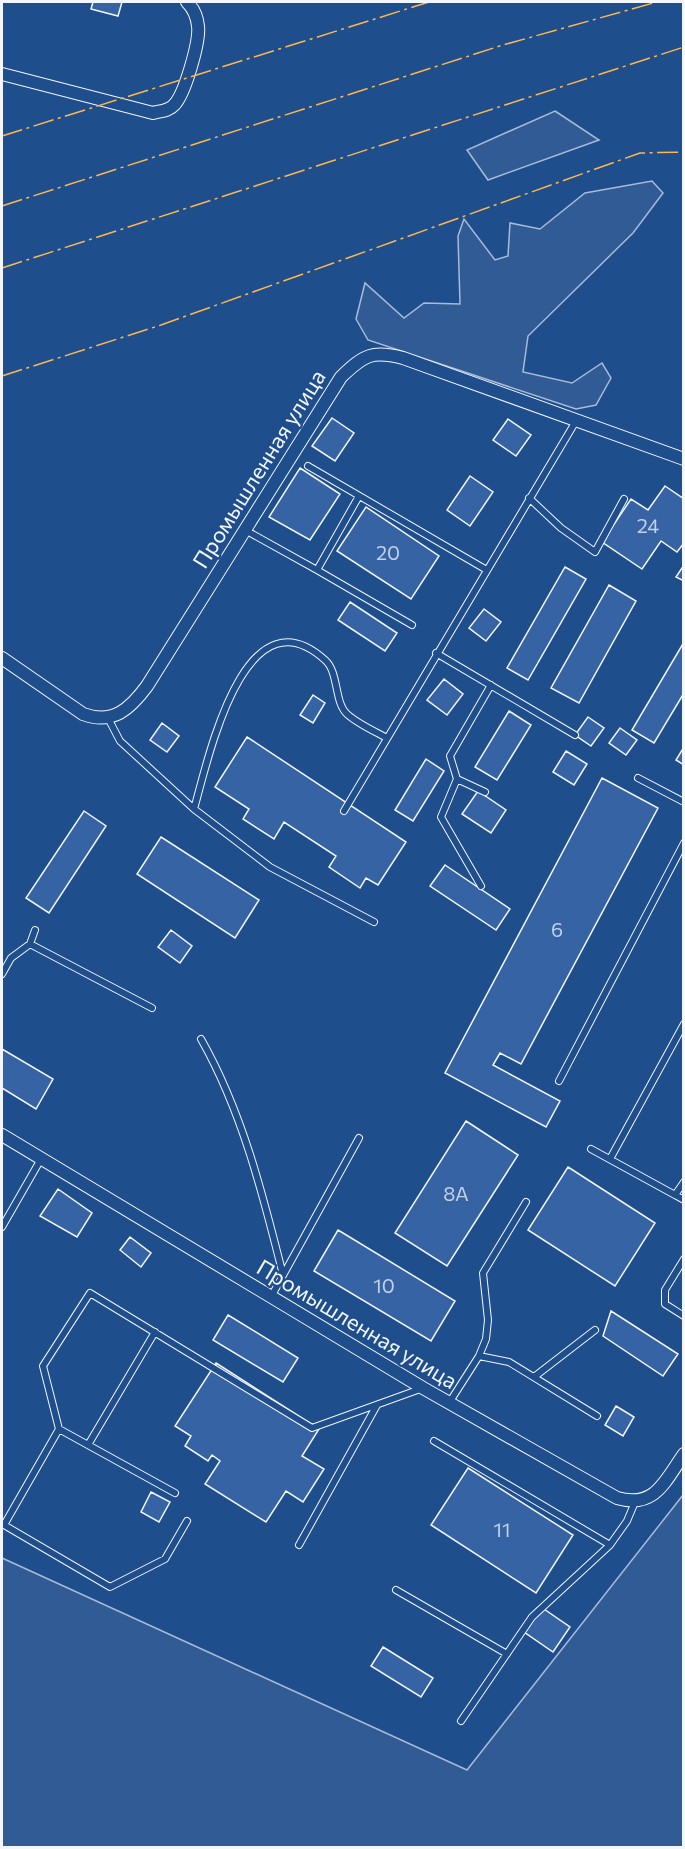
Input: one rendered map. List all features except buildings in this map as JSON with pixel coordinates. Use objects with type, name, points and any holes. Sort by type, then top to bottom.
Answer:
[{"type":"street","points":[[2,74],[153,113],[172,108],[179,99],[186,82],[199,29],[195,10],[187,2]]},
{"type":"street","name":"Промышленная улица","points":[[108,718],[129,707],[147,686],[341,377],[367,355],[384,353],[404,358],[684,459]]},
{"type":"street","points":[[2,658],[83,714],[97,719],[108,718]]},
{"type":"street","name":"Промышленная улица","points":[[2,1135],[423,1388],[606,1493],[635,1502]]},
{"type":"street","points":[[635,1502],[654,1494],[684,1454]]},
{"type":"lane","points":[[344,811],[485,569],[576,421]]},
{"type":"lane","points":[[308,466],[485,569]]},
{"type":"lane","points":[[316,570],[359,496]]},
{"type":"lane","points":[[529,498],[561,528],[595,552],[624,499]]},
{"type":"lane","points":[[245,530],[412,625]]},
{"type":"lane","points":[[194,809],[218,723],[233,691],[259,656],[279,643],[301,644],[327,661],[346,713],[387,738]]},
{"type":"lane","points":[[436,653],[575,735]]},
{"type":"lane","points":[[481,886],[441,817],[458,779],[450,756],[491,685]]},
{"type":"lane","points":[[108,718],[120,741],[194,809],[270,867],[374,922]]},
{"type":"lane","points":[[638,778],[684,802]]},
{"type":"lane","points":[[458,779],[485,792]]},
{"type":"lane","points":[[559,1081],[684,843]]},
{"type":"lane","points":[[2,974],[12,958],[30,944],[35,930]]},
{"type":"lane","points":[[30,944],[152,1008]]},
{"type":"lane","points":[[610,1159],[684,1024]]},
{"type":"lane","points":[[201,1039],[236,1115],[263,1196],[284,1275]]},
{"type":"lane","points":[[271,1297],[359,1138]]},
{"type":"lane","points":[[591,1149],[684,1200]]},
{"type":"lane","points":[[2,1227],[41,1159]]},
{"type":"lane","points":[[675,1195],[684,1182]]},
{"type":"lane","points":[[449,1403],[479,1356],[486,1339],[488,1320],[483,1273],[526,1202]]},
{"type":"lane","points":[[684,1259],[665,1290],[665,1304],[684,1316]]},
{"type":"lane","points":[[187,1521],[165,1559],[110,1587],[4,1525],[59,1429],[43,1366],[90,1293],[312,1428],[423,1388]]},
{"type":"lane","points":[[534,1377],[595,1330]]},
{"type":"lane","points":[[88,1445],[155,1332]]},
{"type":"lane","points":[[479,1356],[509,1362],[597,1416]]},
{"type":"lane","points":[[299,1545],[377,1405]]},
{"type":"lane","points":[[59,1429],[175,1493]]},
{"type":"lane","points":[[434,1441],[610,1545]]},
{"type":"lane","points":[[461,1721],[541,1607],[610,1545],[627,1521],[635,1502]]},
{"type":"lane","points":[[396,1590],[507,1654]]},
{"type":"shaded area","points":[[555,111],[599,140],[488,180],[467,150]]},
{"type":"shaded area","points":[[652,181],[663,193],[633,233],[528,336],[523,372],[572,383],[602,363],[611,378],[596,405],[576,409],[368,340],[356,319],[365,283],[404,318],[424,303],[460,304],[458,236],[464,219],[495,260],[508,256],[510,223],[540,229],[585,193]]},
{"type":"shaded area","points":[[683,1495],[683,1847],[2,1847],[2,1558],[467,1770]]},
{"type":"power","points":[[2,136],[429,2]]},
{"type":"power","points":[[2,206],[503,45],[657,2]]},
{"type":"power","points":[[2,268],[684,47]]},
{"type":"power","points":[[2,376],[161,325],[640,153],[684,152]]}]
